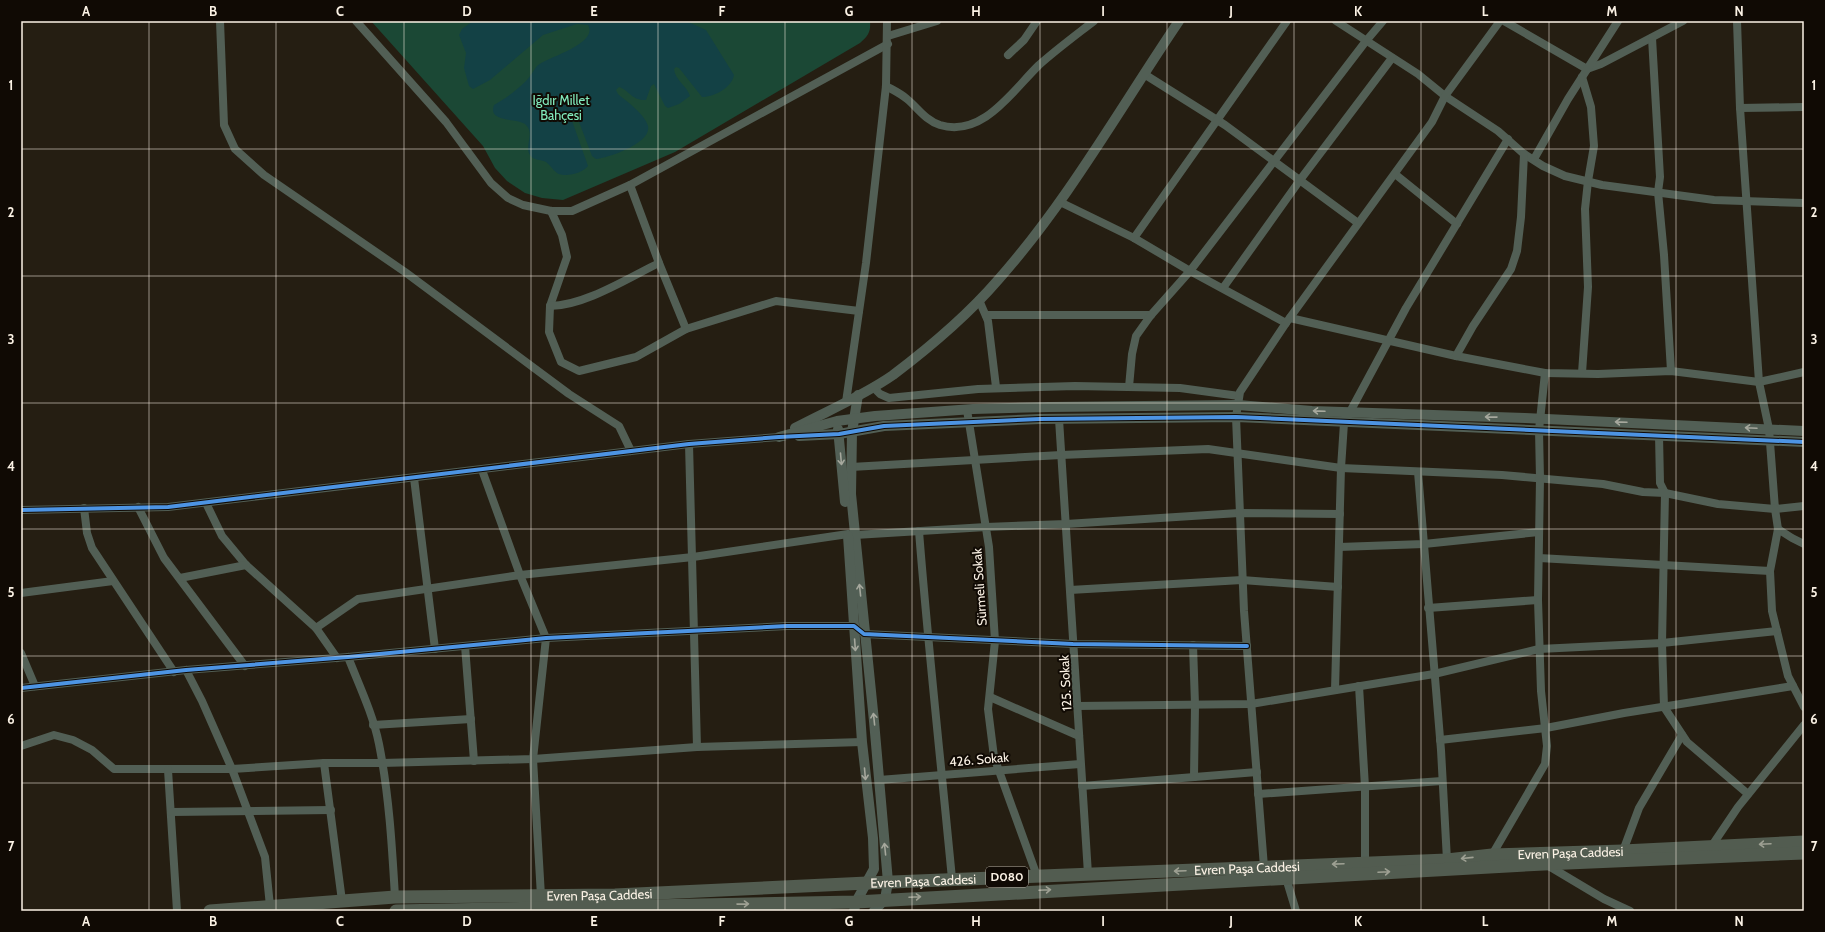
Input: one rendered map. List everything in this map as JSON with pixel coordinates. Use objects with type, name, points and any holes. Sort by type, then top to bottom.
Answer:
[{"type":"highway","name":"Evren Paşa Caddesi","points":[[210,911],[395,897],[615,895],[888,882],[1447,860],[1492,855],[1623,851],[1804,842]]},
{"type":"highway","name":"Evren Paşa Caddesi","points":[[396,911],[855,906],[885,899],[1544,864],[1804,853]]},
{"type":"street","points":[[220,21],[224,125],[235,149],[264,175],[405,272],[569,394],[619,426],[631,451]]},
{"type":"street","points":[[356,21],[446,122],[491,183],[508,198],[523,205],[552,211],[572,211],[630,185],[888,40],[937,21]]},
{"type":"street","points":[[846,402],[866,264],[886,86],[888,21]]},
{"type":"street","points":[[1008,55],[1024,40],[1037,21]]},
{"type":"street","points":[[886,86],[906,98],[921,114],[933,122],[953,127],[970,124],[999,107],[1040,65],[1094,21]]},
{"type":"street","points":[[779,437],[846,402],[892,375],[943,335],[998,281],[1060,202],[1179,21]]},
{"type":"street","points":[[1134,238],[1287,21]]},
{"type":"street","points":[[1336,21],[1418,74],[1446,96],[1508,139],[1524,154],[1543,166],[1565,176],[1602,185],[1714,200],[1804,204]]},
{"type":"street","points":[[1129,387],[1132,354],[1136,336],[1151,315],[1190,271],[1366,41],[1383,21]]},
{"type":"street","points":[[1264,867],[1242,580],[1236,418],[1240,392],[1288,320],[1432,122],[1446,96],[1500,21]]},
{"type":"street","points":[[1504,21],[1587,69],[1601,64],[1683,21]]},
{"type":"street","points":[[1534,159],[1568,99],[1618,21]]},
{"type":"street","points":[[1737,21],[1740,108],[1759,382],[1769,429],[1768,440],[1778,529],[1770,571],[1772,611],[1788,676],[1804,706]]},
{"type":"street","points":[[1652,38],[1660,177],[1658,192],[1664,255],[1671,371]]},
{"type":"street","points":[[1223,288],[1300,180],[1392,58]]},
{"type":"street","points":[[1144,74],[1217,120],[1358,223]]},
{"type":"street","points":[[1582,77],[1591,107],[1594,146],[1588,182],[1586,209],[1588,287],[1582,373]]},
{"type":"street","points":[[1740,108],[1804,107]]},
{"type":"street","points":[[1335,690],[1341,468],[1344,423],[1388,341],[1508,139]]},
{"type":"street","points":[[1456,356],[1473,326],[1511,268],[1517,251],[1521,217],[1524,154]]},
{"type":"street","points":[[1395,174],[1457,224]]},
{"type":"street","points":[[630,185],[659,263],[686,329]]},
{"type":"street","points":[[1060,202],[1134,238],[1190,271],[1288,320],[1456,356],[1545,373],[1671,371],[1759,382],[1804,372]]},
{"type":"street","points":[[552,211],[562,235],[567,257],[550,306],[549,332],[561,362],[579,372],[636,357],[686,329],[776,302],[859,310]]},
{"type":"street","points":[[550,306],[562,306],[586,299],[659,263]]},
{"type":"street","points":[[979,300],[986,314],[996,388]]},
{"type":"street","points":[[986,314],[1151,315]]},
{"type":"street","points":[[1492,855],[1545,764],[1547,746],[1546,728],[1540,691],[1538,600],[1540,479],[1539,430],[1545,373]]},
{"type":"street","points":[[873,387],[880,394],[889,398],[996,388],[1075,386],[1180,388],[1238,400],[1349,412],[1541,418],[1804,431]]},
{"type":"street","points":[[855,906],[874,869],[873,838],[862,742],[854,626],[851,467],[852,432],[858,395]]},
{"type":"street","points":[[779,437],[837,421],[875,416],[967,410],[1238,400]]},
{"type":"street","points":[[836,407],[874,721],[888,882],[885,899],[874,911]]},
{"type":"street","name":"Sürmeli Sokak","points":[[967,410],[989,547],[995,641],[988,709],[994,757],[1037,876]]},
{"type":"street","points":[[21,510],[168,507],[689,444],[839,434],[884,426],[968,422],[1059,419],[1236,418],[1804,442]]},
{"type":"street","name":"125. Sokak","points":[[1059,419],[1088,874]]},
{"type":"street","points":[[1659,435],[1660,483],[1665,493],[1665,564],[1662,644],[1664,707],[1687,742],[1748,794]]},
{"type":"street","points":[[689,444],[697,747]]},
{"type":"street","points":[[851,467],[1061,455],[1208,449],[1341,468],[1502,475],[1603,484],[1643,492],[1665,493],[1718,504],[1775,509],[1804,506]]},
{"type":"street","points":[[482,470],[520,575],[546,638],[533,759],[541,896]]},
{"type":"street","points":[[1418,472],[1440,740],[1447,860]]},
{"type":"street","points":[[414,478],[429,589],[435,649]]},
{"type":"street","points":[[206,502],[222,536],[246,565],[316,628],[337,658]]},
{"type":"street","points":[[84,508],[87,533],[92,548],[174,672]]},
{"type":"street","points":[[138,508],[164,558],[245,666]]},
{"type":"street","points":[[316,628],[358,599],[520,575],[693,557],[852,535],[1066,524],[1239,512],[1340,514]]},
{"type":"street","points":[[1778,529],[1804,544]]},
{"type":"street","points":[[919,531],[927,637],[952,880]]},
{"type":"street","points":[[1339,547],[1424,544],[1539,532]]},
{"type":"street","points":[[1539,558],[1770,571]]},
{"type":"street","points":[[180,578],[246,565]]},
{"type":"street","points":[[1070,590],[1242,580],[1338,587]]},
{"type":"street","points":[[21,593],[113,581]]},
{"type":"street","points":[[1428,608],[1538,600]]},
{"type":"street","points":[[21,688],[186,670],[337,658],[546,638],[787,626],[854,626],[864,634],[995,641],[1073,644],[1247,646]]},
{"type":"street","points":[[1077,706],[1251,704],[1434,674],[1539,648],[1662,644],[1777,631]]},
{"type":"street","points":[[1192,645],[1195,705],[1194,777]]},
{"type":"street","points":[[465,646],[474,761]]},
{"type":"street","points":[[21,653],[35,686]]},
{"type":"street","points":[[348,657],[379,742],[385,780],[395,897]]},
{"type":"street","points":[[186,670],[202,701],[232,769],[265,857],[270,906]]},
{"type":"street","points":[[1359,686],[1365,786],[1365,863]]},
{"type":"street","points":[[1440,740],[1546,728],[1793,686]]},
{"type":"street","points":[[990,697],[1079,736]]},
{"type":"street","points":[[373,724],[471,719]]},
{"type":"street","points":[[1711,847],[1748,794],[1804,725]]},
{"type":"street","points":[[21,746],[54,735],[73,740],[92,750],[114,769],[168,770],[232,769],[324,763],[533,759],[697,747],[862,742]]},
{"type":"street","points":[[1623,851],[1640,808],[1682,735]]},
{"type":"street","points":[[324,763],[342,901]]},
{"type":"street","name":"426. Sokak","points":[[879,780],[998,769],[1080,764]]},
{"type":"street","points":[[168,770],[177,911]]},
{"type":"street","points":[[1082,786],[1257,772]]},
{"type":"street","points":[[1258,794],[1442,781]]},
{"type":"street","points":[[171,812],[330,810]]},
{"type":"street","points":[[1544,864],[1604,899],[1630,911]]},
{"type":"street","points":[[1286,878],[1296,911]]},
{"type":"green space","name":"Iğdır Millet Bahçesi","points":[[371,21],[870,21],[870,28],[868,34],[860,43],[675,152],[563,200],[542,198],[525,193],[507,181],[495,168],[483,146]]},
{"type":"water","points":[[473,21],[686,21],[706,30],[734,75],[730,84],[722,90],[707,97],[702,97],[679,68],[676,67],[674,69],[676,76],[690,96],[679,104],[668,108],[665,106],[654,84],[651,86],[646,100],[637,99],[619,87],[616,90],[618,94],[635,108],[646,121],[648,126],[647,132],[636,144],[619,153],[602,158],[596,159],[592,156],[576,114],[575,112],[571,112],[570,115],[588,166],[586,169],[574,174],[560,174],[546,162],[535,159],[530,155],[528,148],[530,132],[526,125],[517,121],[499,118],[493,111],[494,105],[522,85],[537,66],[579,44],[586,38],[589,32],[588,25],[577,24],[543,35],[490,80],[473,89],[469,86],[464,68],[466,53],[459,35],[462,29]]},
{"type":"cycle path","points":[[21,510],[168,507],[689,444],[839,434],[884,426],[1040,419],[1236,417],[1804,442]]},
{"type":"cycle path","points":[[21,688],[186,670],[348,657],[546,638],[787,626],[854,626],[864,634],[1073,644],[1247,646]]}]
